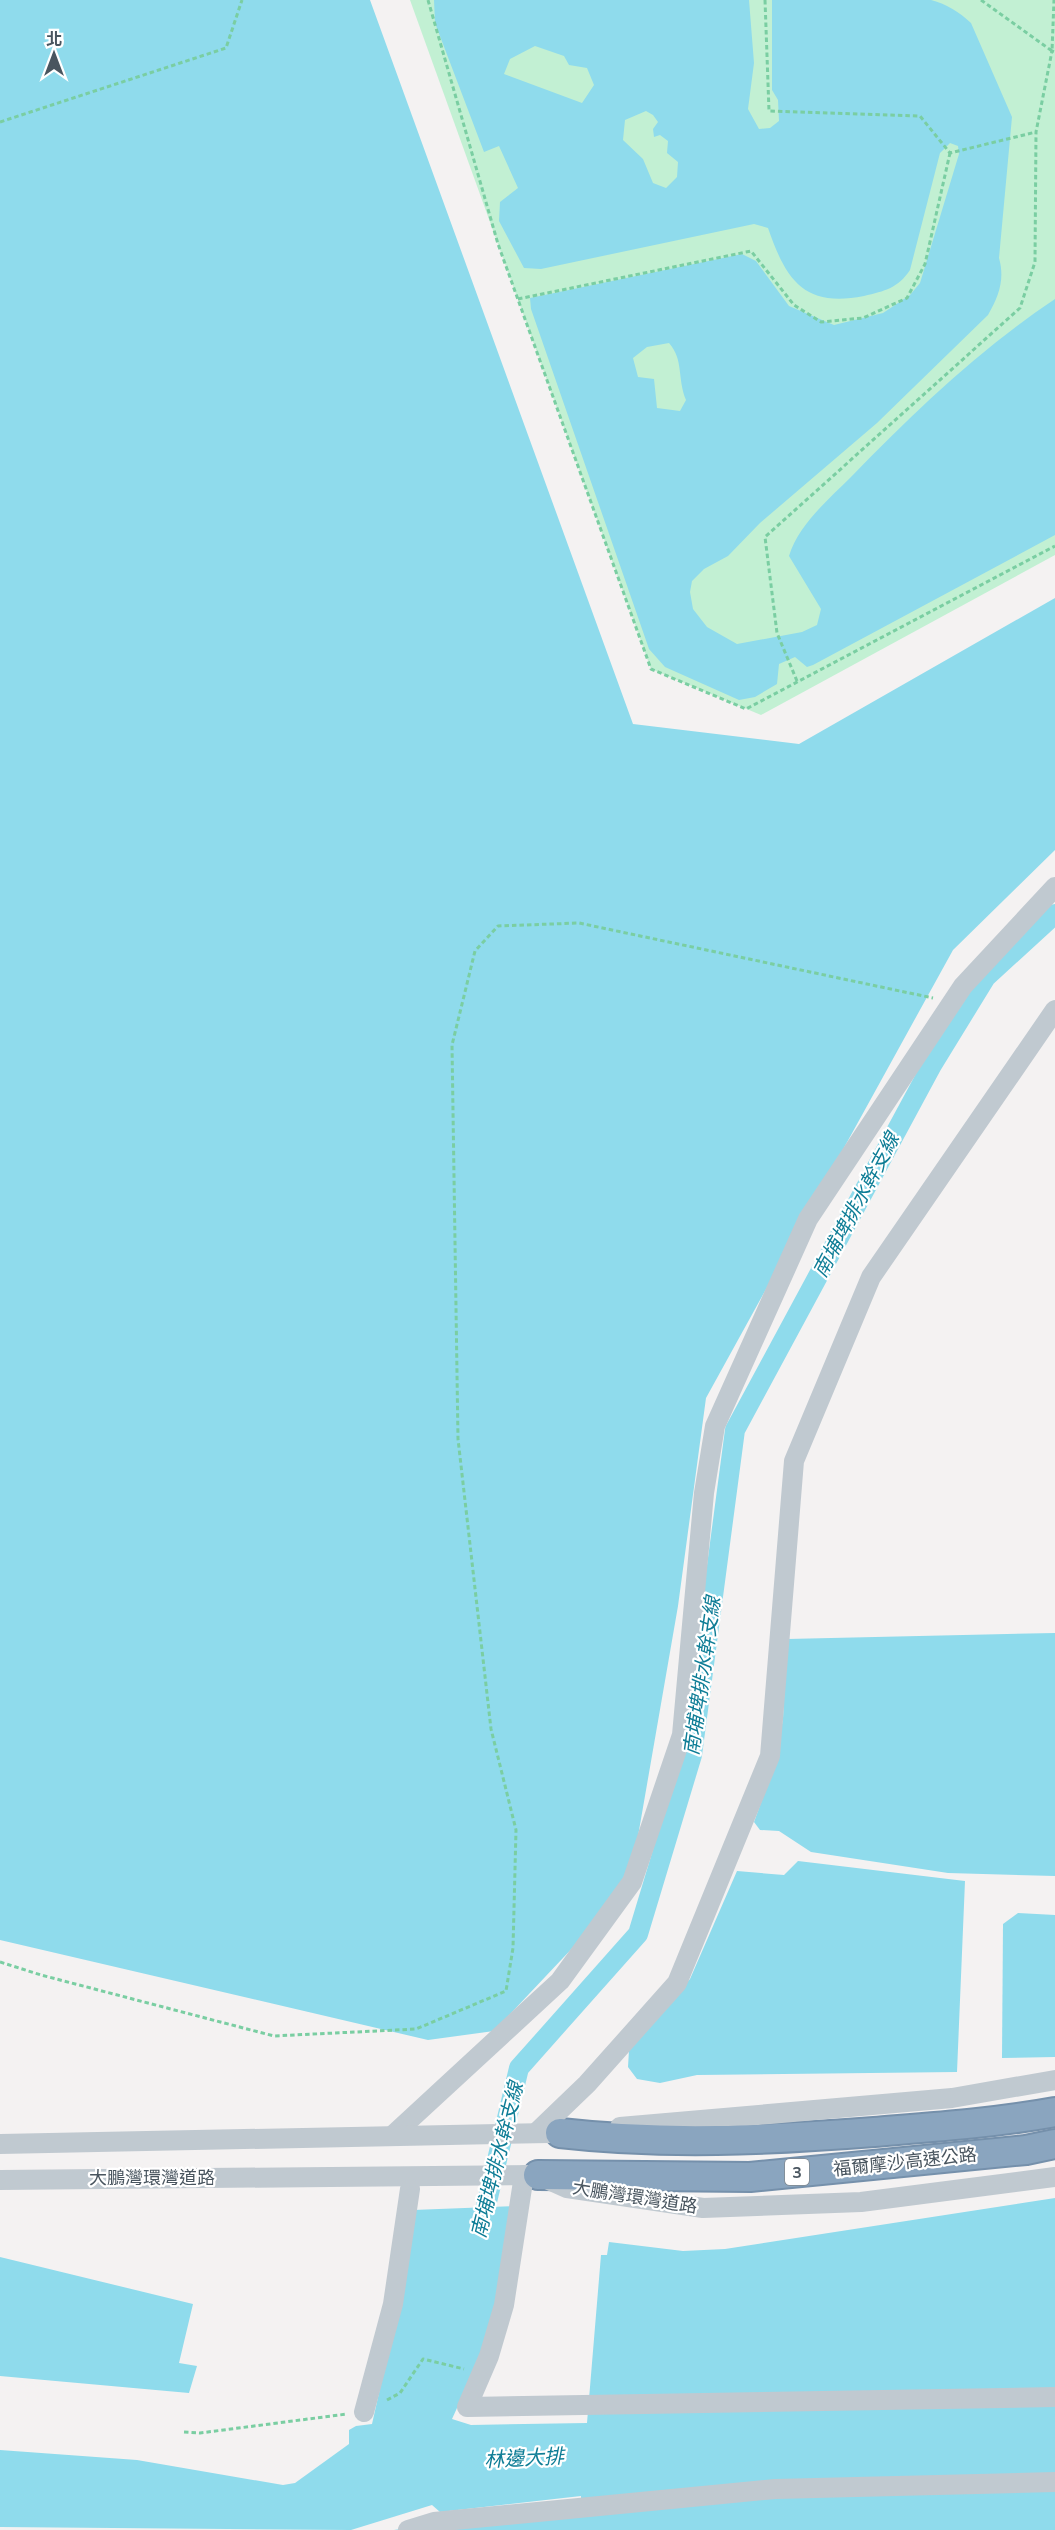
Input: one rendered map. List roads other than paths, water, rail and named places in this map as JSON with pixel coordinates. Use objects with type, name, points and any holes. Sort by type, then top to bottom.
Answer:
[{"type":"highway","name":"福爾摩沙高速公路","points":[[544,2133],[619,2140],[758,2140],[1001,2122],[1055,2112]]},
{"type":"highway","name":"福爾摩沙高速公路","points":[[527,2178],[750,2177],[1026,2150],[1055,2144]]},
{"type":"street","points":[[392,2136],[560,1981],[632,1882],[682,1735],[704,1494],[715,1426],[808,1219],[963,986],[1055,887]]},
{"type":"street","points":[[544,2133],[677,1983],[770,1756],[794,1461],[871,1277],[1055,1010]]},
{"type":"street","name":"大鵬灣環灣道路","points":[[0,2144],[544,2133],[952,2098],[1055,2080]]},
{"type":"street","name":"大鵬灣環灣道路","points":[[0,2180],[450,2182],[527,2178],[567,2188],[703,2208],[861,2202],[1055,2176]]},
{"type":"street","points":[[527,2178],[504,2305],[489,2356],[467,2407],[1055,2397]]},
{"type":"street","points":[[0,2192],[410,2188],[450,2182]]},
{"type":"street","points":[[364,2412],[393,2304],[410,2188]]},
{"type":"street","points":[[408,2530],[434,2522],[775,2489],[1055,2482]]},
{"type":"water","points":[[0,0],[370,0],[633,724],[799,744],[1055,598],[1055,850],[953,950],[706,1398],[678,1606],[629,1888],[494,2031],[428,2040],[0,1940]]},
{"type":"water","points":[[434,0],[749,0],[754,63],[748,109],[759,129],[770,128],[779,121],[778,100],[772,90],[772,0],[931,0],[948,6],[971,23],[1012,117],[999,258],[1001,280],[995,301],[988,315],[877,423],[760,523],[728,556],[704,569],[692,581],[690,592],[693,609],[707,627],[737,644],[802,632],[817,625],[821,609],[789,556],[807,523],[874,453],[948,383],[1000,339],[1055,299],[1055,535],[813,665],[807,667],[795,657],[779,664],[777,684],[755,697],[739,700],[665,667],[649,649],[531,309],[530,298],[742,254],[756,261],[789,306],[834,325],[883,313],[910,295],[920,283],[959,154],[958,146],[950,143],[940,153],[910,270],[896,285],[864,296],[843,299],[826,298],[800,286],[790,276],[782,262],[768,228],[754,224],[541,269],[524,268],[499,221],[500,202],[518,188],[499,146],[484,152],[435,23]],"holes":[[[535,46],[564,56],[569,65],[587,68],[594,85],[582,103],[504,74],[510,59]],[[646,111],[658,122],[653,129],[654,137],[660,135],[668,141],[667,153],[678,162],[677,177],[666,188],[653,183],[643,159],[623,140],[625,120]],[[669,343],[674,349],[686,400],[680,411],[657,408],[654,379],[638,377],[633,358],[647,347]]]},
{"type":"water","points":[[1055,1633],[1055,1876],[948,1873],[811,1852],[779,1831],[760,1830],[754,1822],[777,1759],[783,1718],[787,1639]]},
{"type":"water","points":[[798,1861],[965,1881],[957,2072],[697,2075],[660,2083],[637,2079],[628,2067],[629,2050],[690,1979],[737,1871],[784,1875]]},
{"type":"water","points":[[1018,1913],[1055,1915],[1055,2057],[1002,2058],[1003,1924]]},
{"type":"water","name":"林邊大排","points":[[1055,2198],[1055,2530],[394,2530],[581,2501],[581,2496],[440,2512],[432,2505],[351,2530],[0,2527],[0,2450],[137,2460],[283,2485],[295,2483],[349,2444],[349,2430],[356,2426],[372,2424],[408,2264],[413,2210],[517,2206],[491,2333],[452,2419],[471,2425],[587,2423],[601,2255],[607,2255],[609,2242],[683,2251],[725,2249]]},
{"type":"water","points":[[0,2257],[193,2304],[179,2363],[197,2366],[189,2393],[0,2376]]},
{"type":"waterway","name":"南埔埤排水幹支線","points":[[480,2231],[519,2068],[638,1934],[692,1755],[735,1430],[932,1065],[986,977],[1055,914]]}]
